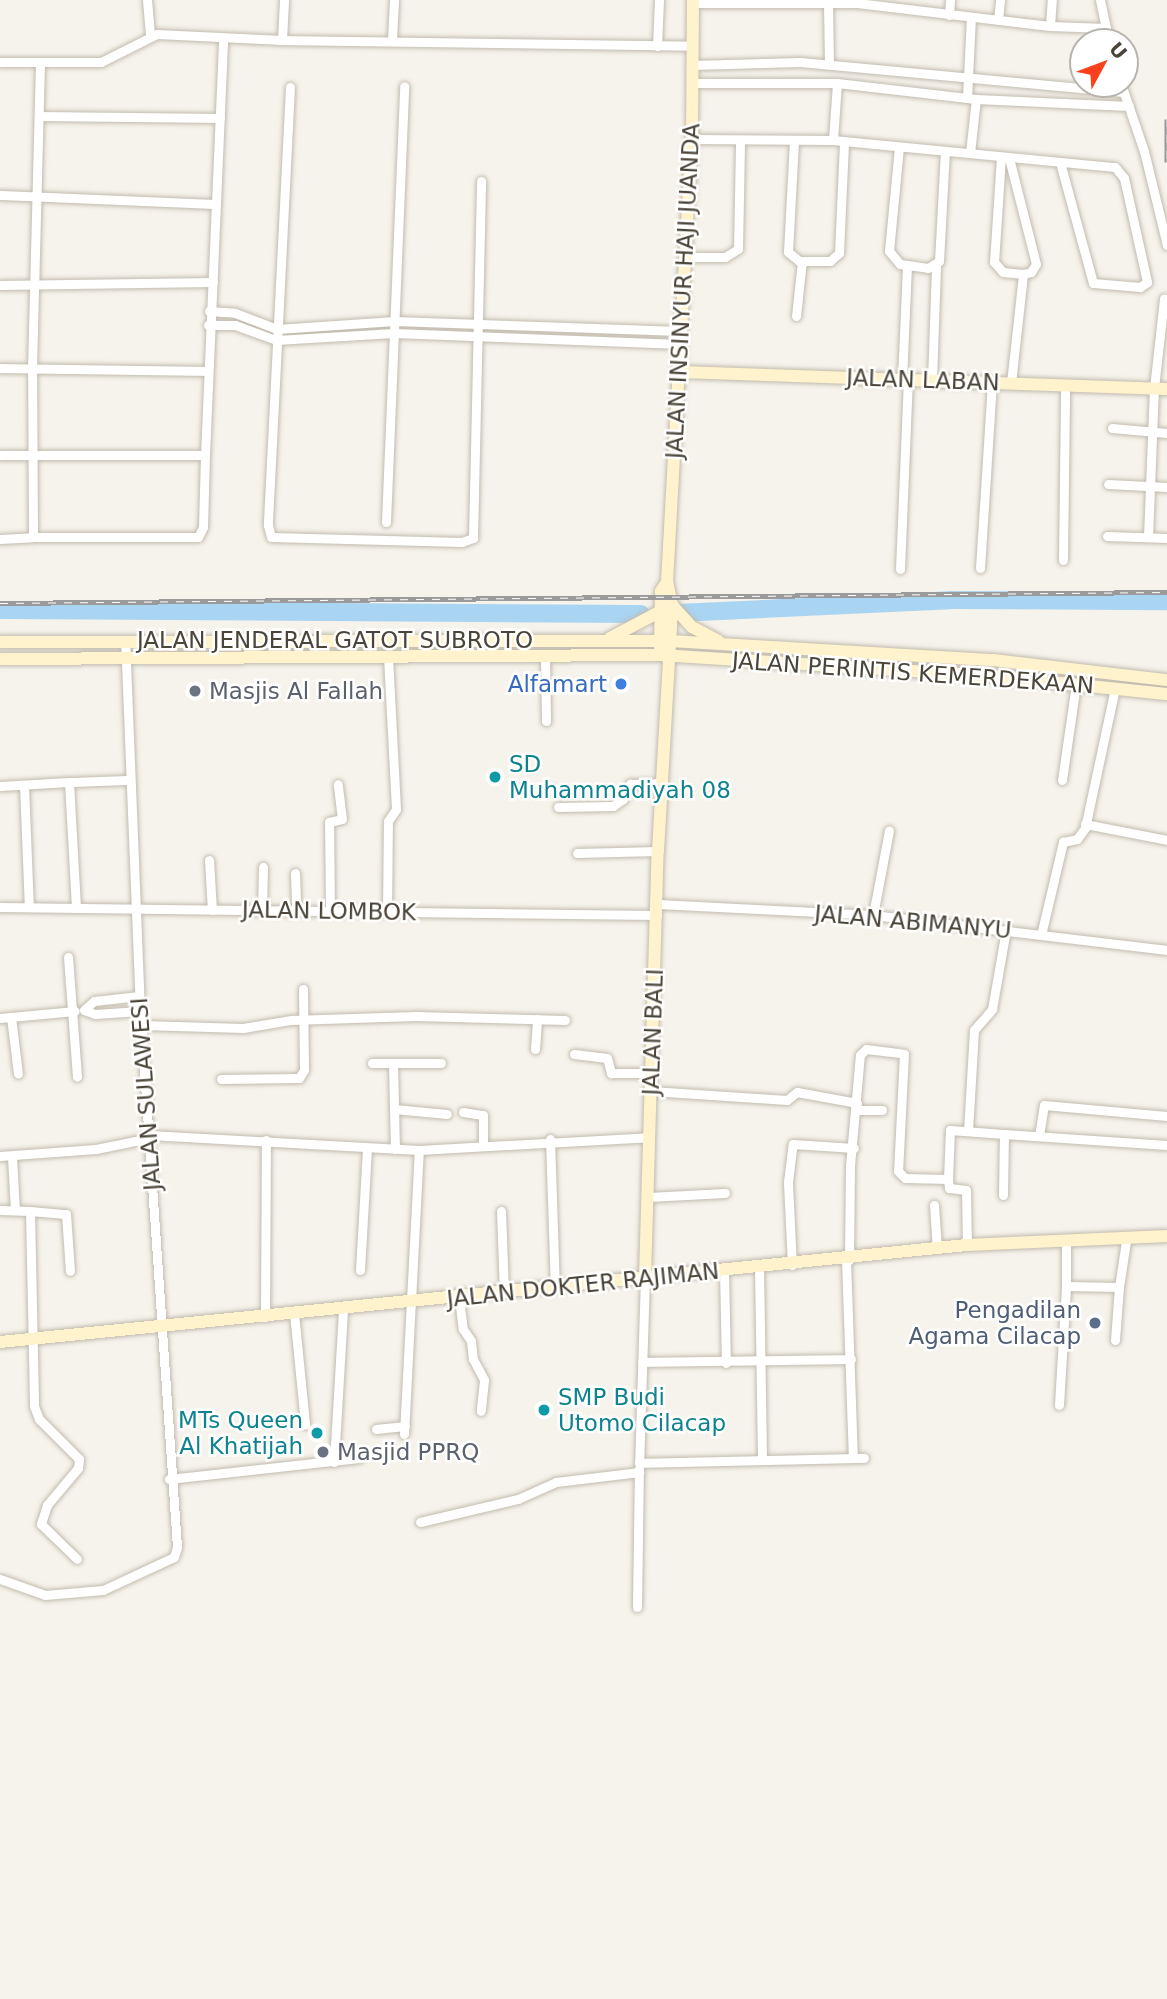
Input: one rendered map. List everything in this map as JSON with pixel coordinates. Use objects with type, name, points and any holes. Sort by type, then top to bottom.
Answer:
[{"type":"street","points":[[147,0],[150,35]]},
{"type":"street","points":[[282,40],[284,0]]},
{"type":"street","points":[[392,40],[394,0]]},
{"type":"street","points":[[657,46],[659,0]]},
{"type":"street","points":[[949,15],[950,0]]},
{"type":"street","points":[[998,20],[1000,0]]},
{"type":"street","points":[[1049,26],[1052,0]]},
{"type":"street","points":[[693,1],[847,1],[897,4],[949,15],[1049,26],[1106,28],[1100,0]]},
{"type":"street","name":"JALAN INSINYUR HAJI JUANDA","points":[[665,659],[692,139],[693,1]]},
{"type":"street","points":[[828,2],[829,64]]},
{"type":"street","points":[[970,153],[971,98],[968,76],[971,16]]},
{"type":"street","points":[[0,62],[101,62],[150,35],[282,40],[692,46]]},
{"type":"street","points":[[0,539],[198,537],[203,527],[208,325],[213,282],[223,38]]},
{"type":"street","points":[[33,537],[32,368],[37,286],[40,63]]},
{"type":"street","points":[[692,65],[829,64],[1069,84]]},
{"type":"street","points":[[692,83],[837,83],[971,98],[1129,106]]},
{"type":"street","points":[[833,140],[837,83]]},
{"type":"street","points":[[386,522],[404,86]]},
{"type":"street","points":[[290,87],[268,525],[271,537],[462,542],[475,535],[481,181]]},
{"type":"street","points":[[1126,98],[1167,245]]},
{"type":"street","points":[[41,116],[220,118]]},
{"type":"street","points":[[692,139],[833,140],[970,153],[1061,166],[1115,167],[1124,178],[1147,282],[1140,287],[1098,285],[1092,281],[1061,166]]},
{"type":"street","points":[[686,257],[725,257],[738,250],[740,140]]},
{"type":"street","points":[[794,141],[788,252],[802,261],[830,261],[839,253],[844,142]]},
{"type":"street","points":[[899,146],[889,251],[894,261],[907,265],[936,267]]},
{"type":"street","points":[[932,381],[936,267],[946,151]]},
{"type":"street","points":[[1005,158],[1036,264],[1031,272],[1023,274],[1003,272],[994,262],[1005,158]]},
{"type":"street","points":[[0,195],[216,204]]},
{"type":"street","points":[[796,316],[802,261]]},
{"type":"street","points":[[900,569],[907,265]]},
{"type":"street","points":[[1011,383],[1023,274]]},
{"type":"street","points":[[0,285],[213,282]]},
{"type":"street","points":[[1148,537],[1152,432],[1160,388],[1164,299]]},
{"type":"street","points":[[209,311],[235,313],[277,329],[395,321],[568,327],[680,337]]},
{"type":"street","points":[[208,325],[234,325],[276,340],[394,333],[568,341],[680,337]]},
{"type":"street","points":[[568,327],[568,341]]},
{"type":"street","points":[[0,368],[207,371]]},
{"type":"street","name":"JALAN LABAN","points":[[680,372],[1160,388]]},
{"type":"street","points":[[981,568],[992,382]]},
{"type":"street","points":[[1063,560],[1065,385]]},
{"type":"street","points":[[1112,428],[1167,433]]},
{"type":"street","points":[[0,455],[205,455]]},
{"type":"street","points":[[1108,484],[1167,486]]},
{"type":"street","points":[[1107,536],[1167,538]]},
{"type":"street","points":[[606,640],[666,608],[692,627],[722,643]]},
{"type":"street","name":"JALAN SULAWESI","points":[[0,1578],[45,1595],[103,1590],[174,1557],[177,1547],[169,1479],[164,1325],[139,996],[125,640]]},
{"type":"street","name":"JALAN JENDERAL GATOT SUBROTO","points":[[0,642],[665,641]]},
{"type":"street","name":"JALAN PERINTIS KEMERDEKAAN","points":[[665,641],[993,660],[1167,680]]},
{"type":"street","points":[[387,912],[388,821],[396,809],[388,656]]},
{"type":"street","name":"JALAN JENDERAL GATOT SUBROTO","points":[[0,659],[388,656],[665,659]]},
{"type":"street","points":[[545,656],[546,721]]},
{"type":"street","name":"JALAN PERINTIS KEMERDEKAAN","points":[[665,659],[992,676],[1167,694]]},
{"type":"street","name":"JALAN BALI","points":[[637,1607],[642,1363],[665,659]]},
{"type":"street","points":[[992,676],[993,660]]},
{"type":"street","points":[[1062,780],[1076,684]]},
{"type":"street","points":[[1041,934],[1063,842],[1080,837],[1089,824],[1115,688]]},
{"type":"street","points":[[0,786],[129,780]]},
{"type":"street","points":[[69,782],[76,908]]},
{"type":"street","points":[[330,911],[329,822],[342,819],[338,783]]},
{"type":"street","points":[[558,807],[613,806],[625,797],[630,784],[661,783]]},
{"type":"street","points":[[24,785],[29,907]]},
{"type":"street","points":[[1089,824],[1167,840]]},
{"type":"street","points":[[873,915],[889,831]]},
{"type":"street","points":[[577,853],[659,851]]},
{"type":"street","points":[[209,860],[212,910]]},
{"type":"street","points":[[262,911],[263,867]]},
{"type":"street","points":[[295,873],[296,910]]},
{"type":"street","name":"JALAN LOMBOK","points":[[0,907],[387,912],[657,910]]},
{"type":"street","name":"JALAN ABIMANYU","points":[[657,910],[873,915],[1167,950]]},
{"type":"street","points":[[968,1131],[974,1030],[992,1009],[1006,930]]},
{"type":"street","points":[[68,957],[77,1077]]},
{"type":"street","points":[[220,1079],[299,1078],[304,1070],[303,989]]},
{"type":"street","points":[[84,1010],[94,1001],[139,996]]},
{"type":"street","points":[[0,1018],[84,1010],[95,1014],[140,1011]]},
{"type":"street","points":[[11,1017],[18,1073]]},
{"type":"street","points":[[536,1049],[537,1019]]},
{"type":"street","points":[[142,1025],[243,1028],[302,1020],[565,1020]]},
{"type":"street","points":[[853,1458],[848,1260],[856,1106],[862,1050],[903,1052],[898,1171],[905,1178],[948,1179]]},
{"type":"street","points":[[574,1055],[607,1058],[611,1073],[652,1073]]},
{"type":"street","points":[[372,1063],[441,1063]]},
{"type":"street","points":[[393,1063],[395,1149]]},
{"type":"street","points":[[651,1091],[787,1100],[797,1092],[882,1110]]},
{"type":"street","points":[[1039,1136],[1044,1105],[1167,1116]]},
{"type":"street","points":[[394,1109],[447,1114]]},
{"type":"street","points":[[463,1112],[483,1115],[483,1145]]},
{"type":"street","points":[[967,1245],[966,1190],[949,1188],[949,1132],[968,1131],[1167,1145]]},
{"type":"street","points":[[1003,1195],[1004,1134]]},
{"type":"street","points":[[0,1156],[96,1149],[149,1136],[419,1150],[550,1139],[649,1138]]},
{"type":"street","points":[[550,1139],[555,1287]]},
{"type":"street","points":[[265,1317],[266,1140]]},
{"type":"street","points":[[792,1265],[788,1182],[793,1144],[855,1148]]},
{"type":"street","points":[[360,1270],[367,1147]]},
{"type":"street","points":[[376,1429],[405,1430],[419,1150]]},
{"type":"street","points":[[12,1157],[15,1210]]},
{"type":"street","points":[[648,1196],[725,1193]]},
{"type":"street","points":[[934,1205],[937,1248]]},
{"type":"street","points":[[0,1210],[65,1213],[70,1271]]},
{"type":"street","points":[[30,1211],[34,1406],[39,1419],[79,1459],[78,1468],[47,1505],[41,1524],[78,1559]]},
{"type":"street","points":[[501,1211],[504,1293]]},
{"type":"street","name":"JALAN DOKTER RAJIMAN","points":[[0,1342],[459,1298],[645,1277],[848,1260],[967,1245],[1126,1241],[1167,1236]]},
{"type":"street","points":[[1059,1405],[1066,1241]]},
{"type":"street","points":[[1115,1340],[1126,1241]]},
{"type":"street","points":[[759,1268],[762,1458]]},
{"type":"street","points":[[724,1270],[726,1363]]},
{"type":"street","points":[[1066,1286],[1119,1287]]},
{"type":"street","points":[[459,1298],[463,1329],[471,1341],[474,1363],[484,1380],[481,1411]]},
{"type":"street","points":[[334,1462],[343,1309]]},
{"type":"street","points":[[294,1313],[305,1424]]},
{"type":"street","points":[[642,1363],[760,1363],[851,1359]]},
{"type":"street","points":[[169,1479],[359,1458]]},
{"type":"street","points":[[421,1522],[519,1499],[556,1482],[639,1467],[762,1458],[864,1458]]},
{"type":"waterway","points":[[678,613],[950,600],[1167,601]]},
{"type":"waterway","points":[[0,610],[641,614]]},
{"type":"railway","points":[[1167,119],[1167,162]]},
{"type":"railway","points":[[0,603],[1167,592]]},
{"type":"place","name":"Alfamart","points":[[621,684]]},
{"type":"place","name":"Masjis Al Fallah","points":[[195,691]]},
{"type":"place","name":"SD Muhammadiyah 08","points":[[495,777]]},
{"type":"place","name":"Pengadilan Agama Cilacap","points":[[1095,1323]]},
{"type":"place","name":"SMP Budi Utomo Cilacap","points":[[544,1410]]},
{"type":"place","name":"MTs Queen Al Khatijah","points":[[317,1433]]},
{"type":"place","name":"Masjid PPRQ","points":[[323,1452]]}]
